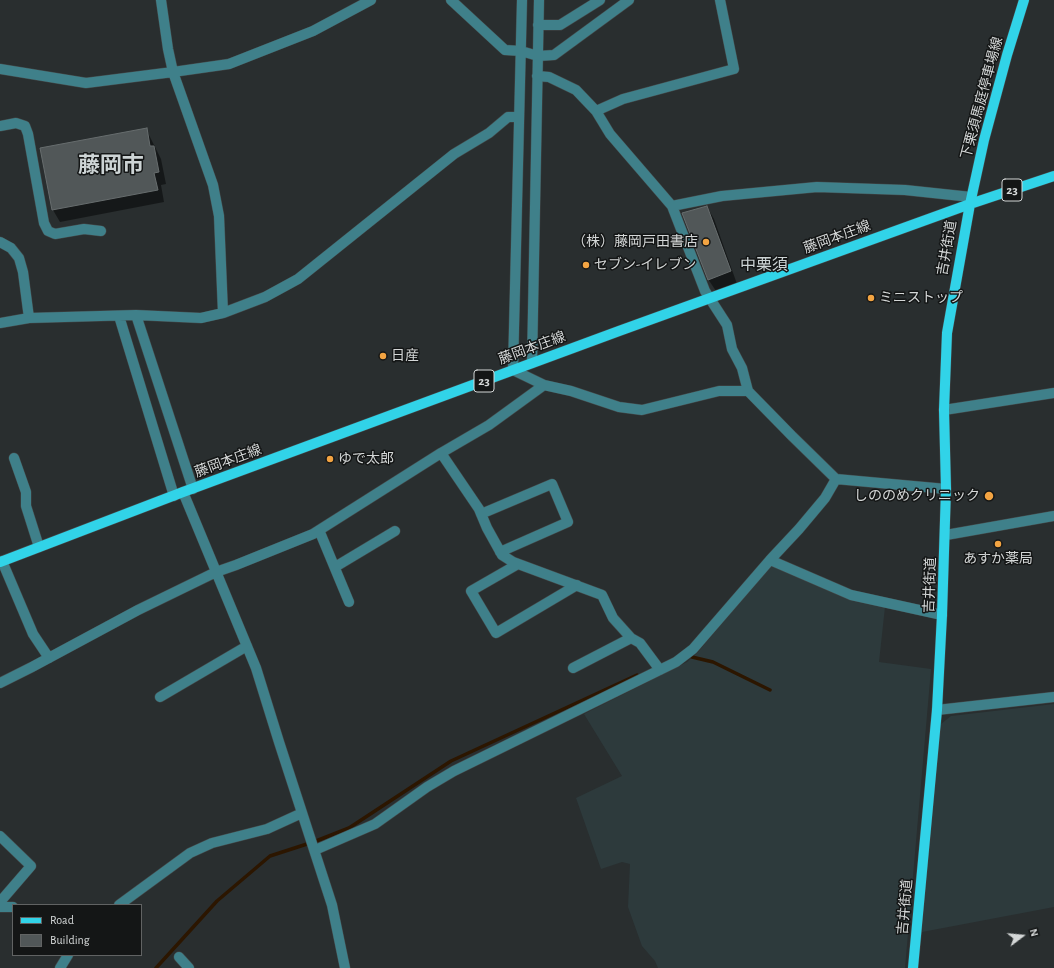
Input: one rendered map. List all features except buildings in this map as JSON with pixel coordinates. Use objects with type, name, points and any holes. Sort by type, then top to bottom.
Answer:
[{"type":"main road","name":"下栗須馬庭停車場線","points":[[970,200],[984,140],[1007,55],[1024,0]]},
{"type":"main road","name":"藤岡本庄線","points":[[1,561],[970,200],[1054,176]]},
{"type":"main road","name":"吉井街道","points":[[913,968],[937,710],[946,535],[944,410],[947,333],[970,200]]},
{"type":"street","points":[[162,0],[168,49],[173,72],[213,185],[219,216],[223,313]]},
{"type":"street","points":[[0,69],[86,83],[229,64],[313,31],[371,0]]},
{"type":"street","points":[[451,0],[505,50],[521,51],[538,56],[554,55],[629,0]]},
{"type":"street","points":[[522,0],[514,370],[544,385],[571,391],[619,406],[642,410],[719,391],[748,391]]},
{"type":"street","points":[[532,363],[539,0]]},
{"type":"street","points":[[538,25],[560,24],[600,0]]},
{"type":"street","points":[[596,111],[623,99],[734,70],[720,0]]},
{"type":"street","points":[[538,76],[549,77],[576,90],[596,111],[610,134],[672,206],[709,298],[727,325],[732,349],[742,368],[748,391],[792,436],[836,479],[946,489]]},
{"type":"street","points":[[0,323],[29,318],[136,315],[202,318],[223,313],[265,297],[298,279],[454,154],[489,133],[508,117],[519,117]]},
{"type":"street","points":[[0,126],[16,123],[24,126],[28,134],[44,223],[48,231],[55,234],[84,229],[101,231]]},
{"type":"street","points":[[672,206],[722,196],[817,187],[905,190],[970,200]]},
{"type":"street","points":[[0,242],[11,248],[19,258],[23,272],[29,318]]},
{"type":"street","points":[[136,315],[183,493]]},
{"type":"street","points":[[119,316],[183,493],[256,668],[332,905],[345,968]]},
{"type":"street","points":[[0,683],[138,610],[216,572],[313,534],[441,453],[489,425],[544,385]]},
{"type":"street","points":[[944,410],[1054,393]]},
{"type":"street","points":[[441,453],[473,498],[482,514],[486,528],[502,555],[518,564],[602,595],[613,618],[631,638],[640,643],[660,670]]},
{"type":"street","points":[[14,458],[26,492],[26,506],[40,547]]},
{"type":"street","points":[[315,850],[375,824],[454,771],[676,662],[693,649],[770,560],[800,529],[821,503],[836,479]]},
{"type":"street","points":[[482,514],[552,484],[568,522],[500,552]]},
{"type":"street","points":[[946,535],[1054,516]]},
{"type":"street","points":[[319,530],[349,602]]},
{"type":"street","points":[[335,567],[395,531]]},
{"type":"street","points":[[770,560],[851,595],[942,615]]},
{"type":"street","points":[[1,561],[33,634],[49,658]]},
{"type":"street","points":[[518,564],[471,591],[496,633],[577,585]]},
{"type":"street","points":[[573,668],[631,638]]},
{"type":"street","points":[[160,697],[247,646]]},
{"type":"street","points":[[937,710],[1054,698]]},
{"type":"street","points":[[119,904],[190,854],[212,843],[267,829],[302,813]]},
{"type":"street","points":[[0,836],[32,866],[0,902]]},
{"type":"street","points":[[0,907],[12,907]]},
{"type":"street","points":[[60,968],[67,956]]},
{"type":"street","points":[[179,957],[189,968]]},
{"type":"shaded area","points":[[771,565],[885,607],[879,662],[931,669],[905,968],[658,968],[655,961],[642,946],[628,907],[630,864],[622,862],[601,869],[576,798],[622,776],[584,714],[687,662],[698,652]]},
{"type":"shaded area","points":[[1054,704],[1054,907],[922,932],[941,724],[951,716]]},
{"type":"waterway","points":[[692,657],[713,662],[770,690]]},
{"type":"waterway","points":[[316,841],[349,828],[451,761],[637,675]]},
{"type":"waterway","points":[[156,968],[217,901],[270,856],[307,844]]},
{"type":"place","name":"（株）藤岡戸田書店","points":[[706,242]]},
{"type":"place","name":"セブン-イレブン","points":[[586,265]]},
{"type":"place","name":"ミニストップ","points":[[871,298]]},
{"type":"place","name":"日産","points":[[383,356]]},
{"type":"place","name":"ゆで太郎","points":[[330,459]]},
{"type":"place","name":"しののめクリニック","points":[[989,496]]},
{"type":"place","name":"あすか薬局","points":[[998,544]]},
{"type":"district","name":"藤岡市","points":[[111,165]]},
{"type":"district","name":"中栗須","points":[[764,265]]}]
